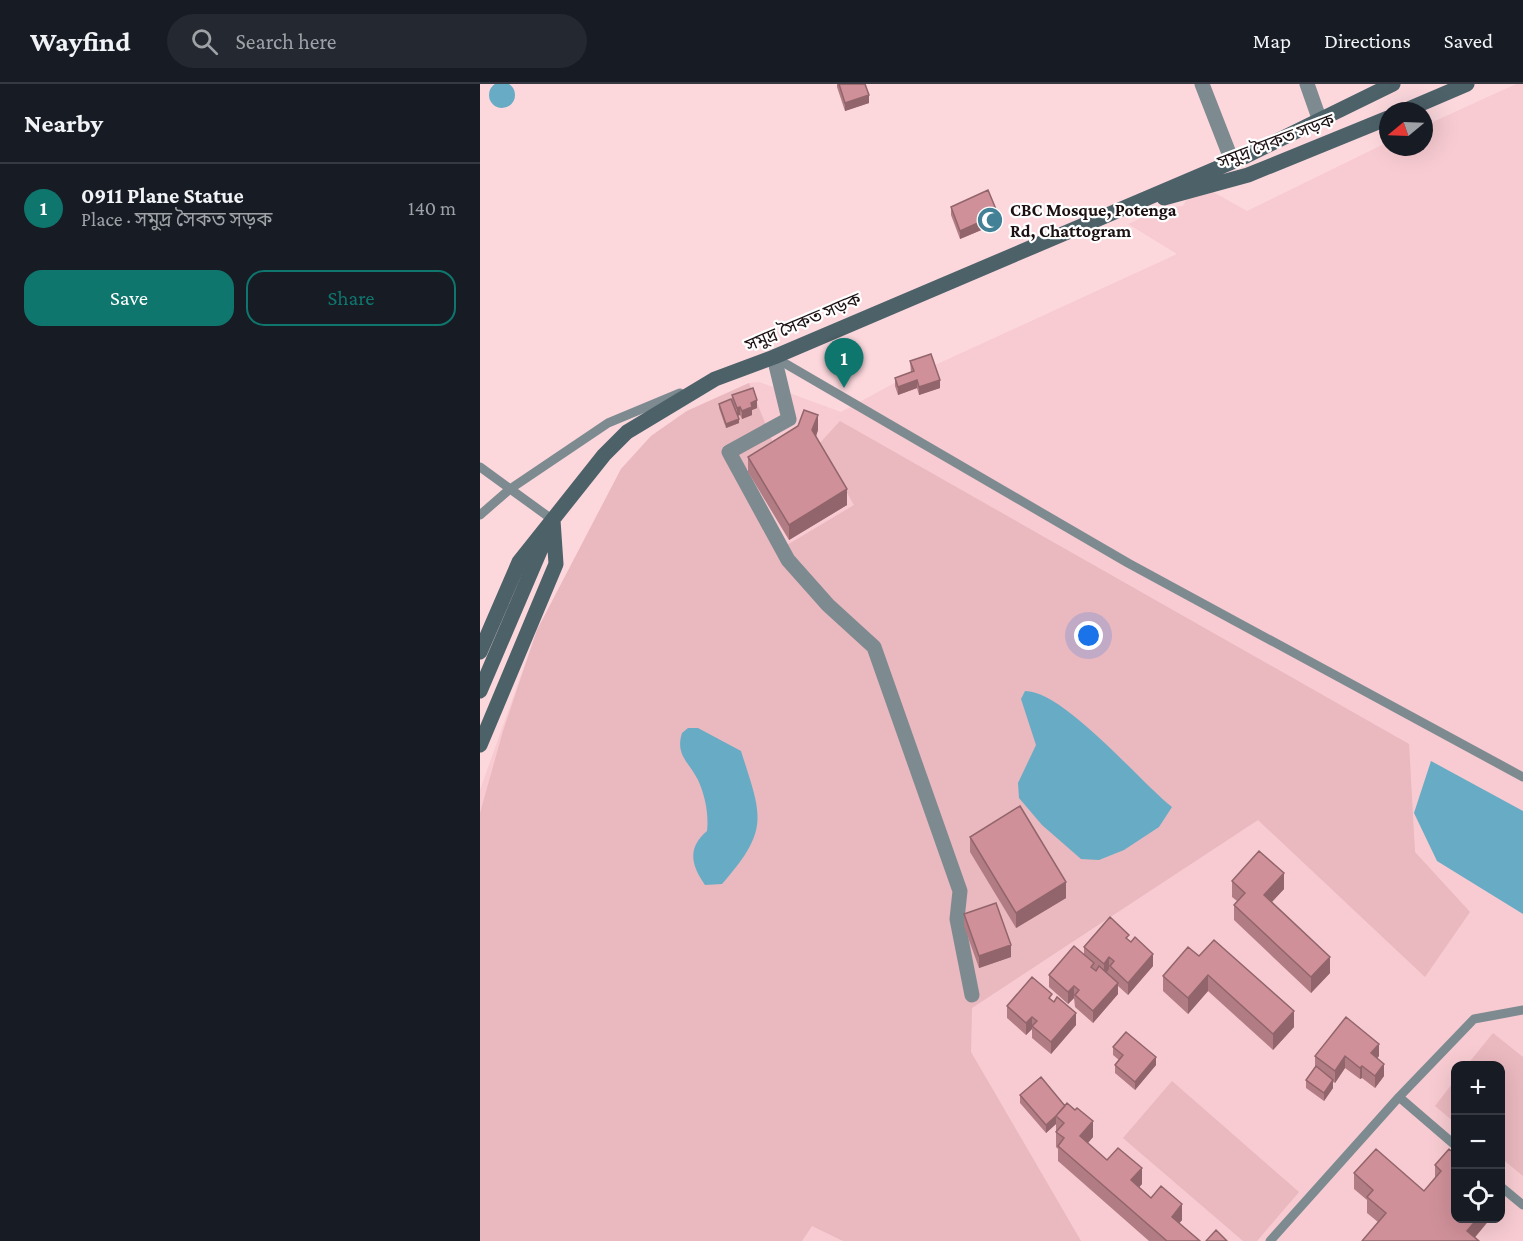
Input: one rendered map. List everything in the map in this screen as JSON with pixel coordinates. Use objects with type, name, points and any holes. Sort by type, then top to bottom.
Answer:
[{"type":"main road","name":"সমুদ্র সৈকত সড়ক","points":[[480,652],[519,562],[604,455],[627,432],[716,379],[774,357],[1232,161],[1393,84]]},
{"type":"main road","points":[[1425,102],[1467,84]]},
{"type":"main road","name":"সমুদ্র সৈকত সড়ক","points":[[1106,214],[1248,176],[1379,122]]},
{"type":"main road","points":[[480,691],[553,520]]},
{"type":"main road","points":[[480,745],[556,564],[553,520]]},
{"type":"street","points":[[1202,84],[1232,161]]},
{"type":"street","points":[[1307,84],[1319,118]]},
{"type":"street","points":[[774,357],[789,419],[729,452],[788,560],[828,605],[874,647],[960,891],[957,919],[972,995]]},
{"type":"lane","points":[[774,357],[1128,563],[1523,777]]},
{"type":"lane","points":[[480,515],[510,489],[608,423],[716,379]]},
{"type":"lane","points":[[480,467],[553,520]]},
{"type":"lane","points":[[1270,1241],[1399,1097],[1474,1019],[1523,1010]]},
{"type":"lane","points":[[1399,1097],[1451,1142]]},
{"type":"lane","points":[[1505,1190],[1523,1205]]},
{"type":"shaded area","points":[[1516,84],[1523,84],[1523,1241],[480,1241],[480,790],[537,630],[621,469],[651,436],[686,411],[749,383],[759,382],[841,412],[911,374],[910,369],[931,362],[933,366],[1177,254],[1128,224],[1163,208],[1183,206],[1188,196],[1208,189],[1247,211],[1379,146],[1379,156],[1433,156],[1433,122]]},
{"type":"shaded area","points":[[749,383],[776,450],[744,471],[787,545],[854,505],[819,444],[840,421],[1409,744],[1415,852],[1470,912],[1425,977],[1258,820],[972,1008],[971,1052],[1081,1241],[843,1241],[812,1226],[802,1241],[480,1241],[480,813],[503,731],[537,630],[621,469],[651,436],[687,411]]},
{"type":"shaded area","points":[[1493,1033],[1523,1057],[1523,1176],[1505,1161],[1505,1061],[1470,1061]]},
{"type":"shaded area","points":[[1172,1081],[1299,1192],[1257,1241],[1243,1241],[1123,1138]]},
{"type":"shaded area","points":[[1451,1085],[1451,1120],[1435,1106]]},
{"type":"water","points":[[502,82],[511,86],[515,95],[511,104],[502,108],[493,104],[489,95],[493,86]]},
{"type":"water","points":[[1025,691],[1041,695],[1060,705],[1101,739],[1172,807],[1159,827],[1124,850],[1099,860],[1081,859],[1042,825],[1019,798],[1018,783],[1036,745],[1021,699]]},
{"type":"water","points":[[688,728],[698,728],[741,751],[754,792],[757,808],[755,835],[748,849],[722,884],[705,885],[694,864],[694,850],[707,831],[707,818],[706,805],[700,786],[680,747],[682,733]]},
{"type":"water","points":[[1431,761],[1523,811],[1523,914],[1437,861],[1414,813]]},
{"type":"building","points":[[839,84],[865,84],[869,95],[845,103]]},
{"type":"building","points":[[988,190],[998,214],[960,231],[951,207]]},
{"type":"building","points":[[931,354],[940,380],[919,387],[917,380],[898,387],[895,378],[914,371],[910,361]]},
{"type":"building","points":[[753,388],[757,400],[751,403],[752,407],[742,411],[740,407],[737,408],[732,395]]},
{"type":"building","points":[[731,399],[739,419],[726,424],[719,404]]},
{"type":"building","points":[[804,410],[818,415],[812,430],[847,489],[789,525],[748,457],[798,426]]},
{"type":"building","points":[[1020,806],[1066,882],[1016,913],[970,837]]},
{"type":"building","points":[[1259,851],[1284,873],[1264,895],[1330,957],[1311,977],[1234,905],[1245,893],[1232,881]]},
{"type":"building","points":[[996,903],[1011,945],[979,956],[964,914]]},
{"type":"building","points":[[1110,917],[1129,935],[1126,938],[1131,942],[1135,937],[1153,954],[1128,983],[1110,966],[1114,961],[1109,957],[1104,964],[1084,947]]},
{"type":"building","points":[[1214,940],[1294,1011],[1273,1034],[1208,975],[1188,998],[1163,976],[1188,947],[1199,956]]},
{"type":"building","points":[[1074,946],[1094,963],[1091,967],[1096,971],[1099,966],[1118,983],[1093,1011],[1075,995],[1079,990],[1074,986],[1068,992],[1049,975]]},
{"type":"building","points":[[1032,977],[1052,994],[1049,998],[1054,1002],[1057,997],[1076,1013],[1051,1042],[1032,1026],[1037,1021],[1032,1017],[1026,1023],[1007,1006]]},
{"type":"building","points":[[1346,1017],[1379,1044],[1371,1053],[1384,1064],[1375,1076],[1345,1056],[1335,1071],[1315,1056]]},
{"type":"building","points":[[1126,1032],[1156,1057],[1135,1082],[1115,1065],[1123,1055],[1113,1047]]},
{"type":"building","points":[[1316,1066],[1333,1080],[1324,1093],[1306,1080]]},
{"type":"building","points":[[1041,1077],[1065,1106],[1046,1125],[1020,1095]]},
{"type":"building","points":[[1067,1103],[1093,1121],[1080,1136],[1107,1160],[1118,1148],[1142,1168],[1131,1180],[1151,1198],[1161,1186],[1182,1204],[1172,1217],[1200,1241],[1167,1241],[1058,1146],[1064,1138],[1056,1132],[1064,1123],[1056,1116]]},
{"type":"building","points":[[1376,1149],[1424,1191],[1441,1171],[1435,1165],[1449,1149],[1451,1151],[1451,1223],[1474,1223],[1467,1231],[1479,1241],[1362,1241],[1386,1213],[1367,1197],[1373,1190],[1354,1173]]},
{"type":"building","points":[[1216,1230],[1227,1241],[1206,1241]]},
{"type":"place","name":"CBC Mosque, Potenga Rd, Chattogram","points":[[990,220]]},
{"type":"place","name":"0911 Plane Statue","points":[[844,388]]}]
